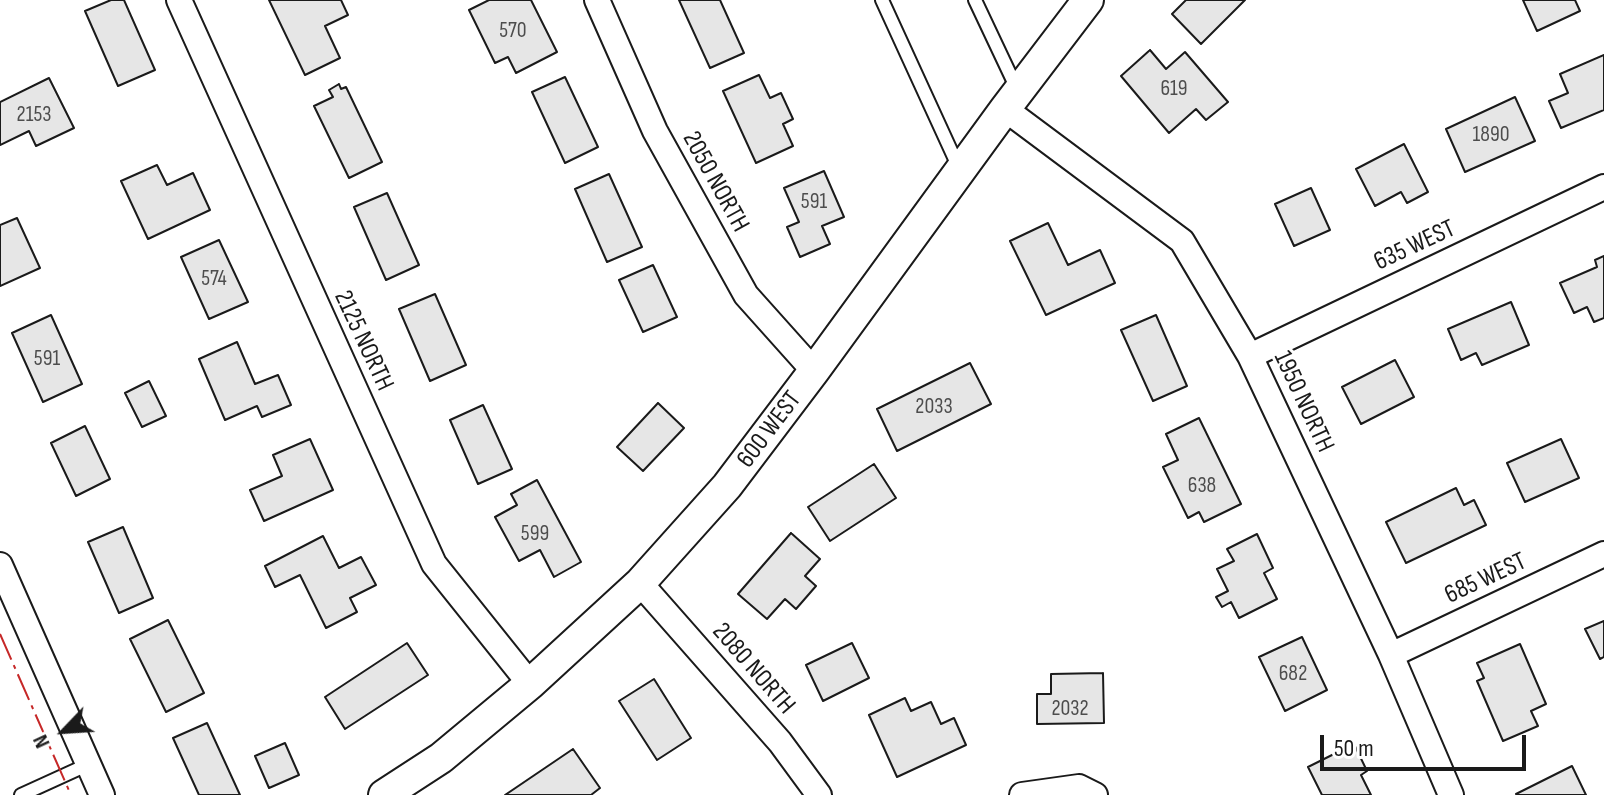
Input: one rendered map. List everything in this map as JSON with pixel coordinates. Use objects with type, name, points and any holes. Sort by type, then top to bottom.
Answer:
[{"type":"street","name":"2125 NORTH","points":[[179,0],[434,564],[530,684]]},
{"type":"street","name":"2050 NORTH","points":[[597,0],[655,131],[746,295],[814,371]]},
{"type":"street","name":"600 WEST","points":[[384,795],[441,758],[530,684],[640,583],[727,486],[1088,0]]},
{"type":"street","name":"1950 NORTH","points":[[1012,100],[1182,241],[1250,356],[1391,655],[1451,795]]},
{"type":"street","name":"635 WEST","points":[[1250,356],[1604,187]]},
{"type":"street","name":"685 WEST","points":[[1391,655],[1604,554]]},
{"type":"street","points":[[0,565],[102,795]]},
{"type":"street","name":"2080 NORTH","points":[[640,583],[780,742],[819,795]]},
{"type":"street","points":[[1022,795],[1079,787],[1095,795]]},
{"type":"lane","points":[[882,0],[960,171]]},
{"type":"lane","points":[[975,0],[1012,100]]},
{"type":"lane","points":[[21,795],[89,764]]},
{"type":"building","points":[[111,0],[124,0],[155,70],[118,86],[85,11]]},
{"type":"building","points":[[269,0],[341,0],[348,15],[325,26],[340,58],[305,75]]},
{"type":"building","points":[[489,0],[531,0],[557,52],[516,73],[508,57],[495,63],[469,10]]},
{"type":"building","points":[[679,0],[720,0],[744,53],[710,68]]},
{"type":"building","points":[[1186,0],[1245,0],[1201,44],[1172,14]]},
{"type":"building","points":[[1523,0],[1575,0],[1580,11],[1537,31]]},
{"type":"building","points":[[1150,50],[1166,69],[1185,52],[1228,102],[1206,120],[1196,109],[1169,133],[1121,76]]},
{"type":"building","points":[[1604,55],[1604,110],[1561,128],[1549,101],[1568,93],[1560,74]]},
{"type":"building","points":[[759,75],[770,98],[781,93],[793,119],[783,124],[793,146],[756,163],[723,91]]},
{"type":"building","points":[[565,77],[598,147],[565,163],[532,92]]},
{"type":"building","points":[[49,78],[74,128],[36,146],[29,131],[0,145],[0,102]]},
{"type":"building","points":[[339,84],[341,89],[346,87],[382,162],[349,178],[314,106],[333,97],[329,90]]},
{"type":"building","points":[[1515,97],[1535,141],[1465,172],[1446,129]]},
{"type":"building","points":[[1404,144],[1428,192],[1407,203],[1401,192],[1375,206],[1356,169]]},
{"type":"building","points":[[157,165],[167,185],[193,173],[210,210],[148,239],[121,181]]},
{"type":"building","points":[[824,171],[844,217],[822,226],[830,244],[800,257],[787,227],[799,222],[784,188]]},
{"type":"building","points":[[609,174],[642,247],[607,262],[575,189]]},
{"type":"building","points":[[1311,188],[1330,230],[1294,246],[1275,204]]},
{"type":"building","points":[[387,193],[419,265],[386,280],[354,207]]},
{"type":"building","points":[[17,218],[40,268],[0,286],[0,225]]},
{"type":"building","points":[[1048,223],[1068,265],[1100,250],[1115,283],[1046,315],[1010,241]]},
{"type":"building","points":[[219,240],[248,302],[209,319],[181,257]]},
{"type":"building","points":[[1604,256],[1604,318],[1594,322],[1587,307],[1574,313],[1560,283],[1597,267],[1595,260]]},
{"type":"building","points":[[653,265],[677,317],[643,332],[619,280]]},
{"type":"building","points":[[435,294],[466,365],[430,381],[399,309]]},
{"type":"building","points":[[1511,302],[1529,345],[1482,365],[1476,353],[1461,360],[1448,329]]},
{"type":"building","points":[[51,315],[82,384],[43,402],[12,333]]},
{"type":"building","points":[[1156,315],[1187,386],[1153,401],[1121,330]]},
{"type":"building","points":[[237,342],[255,384],[278,375],[291,405],[262,417],[257,406],[225,420],[199,359]]},
{"type":"building","points":[[1395,360],[1414,397],[1361,424],[1342,387]]},
{"type":"building","points":[[970,363],[991,404],[897,451],[877,409]]},
{"type":"building","points":[[149,381],[166,416],[142,427],[125,393]]},
{"type":"building","points":[[658,403],[684,428],[643,471],[617,447]]},
{"type":"building","points":[[483,405],[512,469],[478,484],[450,420]]},
{"type":"building","points":[[1199,418],[1241,504],[1204,522],[1199,512],[1188,518],[1163,467],[1178,460],[1166,434]]},
{"type":"building","points":[[85,426],[110,479],[76,496],[51,443]]},
{"type":"building","points":[[310,439],[333,490],[264,521],[250,490],[282,476],[273,455]]},
{"type":"building","points":[[1561,439],[1579,478],[1525,502],[1507,463]]},
{"type":"building","points":[[874,464],[896,498],[830,541],[808,507]]},
{"type":"building","points":[[537,480],[581,562],[554,577],[540,550],[519,561],[495,517],[517,505],[511,494]]},
{"type":"building","points":[[1456,488],[1464,505],[1474,500],[1486,525],[1406,563],[1386,522]]},
{"type":"building","points":[[123,527],[153,598],[119,613],[88,542]]},
{"type":"building","points":[[791,533],[820,559],[805,576],[816,586],[796,609],[785,599],[767,619],[738,594]]},
{"type":"building","points":[[1257,534],[1273,568],[1264,573],[1277,599],[1239,618],[1231,602],[1222,607],[1216,597],[1228,591],[1217,569],[1234,561],[1227,549]]},
{"type":"building","points":[[323,536],[339,568],[361,557],[376,585],[350,598],[357,612],[326,628],[300,575],[275,587],[265,566]]},
{"type":"building","points":[[168,620],[204,693],[166,712],[130,639]]},
{"type":"building","points":[[1604,621],[1604,657],[1600,659],[1585,629]]},
{"type":"building","points":[[1302,637],[1327,690],[1285,711],[1259,657]]},
{"type":"building","points":[[407,643],[428,675],[345,729],[325,697]]},
{"type":"building","points":[[852,643],[869,678],[823,701],[806,665]]},
{"type":"building","points":[[1520,644],[1546,704],[1531,711],[1538,726],[1503,741],[1477,681],[1484,678],[1477,663]]},
{"type":"building","points":[[1103,673],[1104,723],[1037,724],[1037,694],[1051,694],[1051,674]]},
{"type":"building","points":[[654,679],[691,738],[657,760],[619,701]]},
{"type":"building","points":[[905,698],[911,711],[931,702],[941,724],[954,718],[966,745],[897,777],[869,715]]},
{"type":"building","points":[[207,723],[240,795],[199,795],[173,738]]},
{"type":"building","points":[[285,743],[299,775],[269,788],[255,756]]},
{"type":"building","points":[[1354,744],[1367,771],[1361,775],[1371,795],[1322,795],[1308,767]]},
{"type":"building","points":[[573,749],[600,788],[591,795],[505,795]]},
{"type":"building","points":[[1572,766],[1586,795],[1516,794]]},
{"type":"power","points":[[0,634],[71,795]]}]
